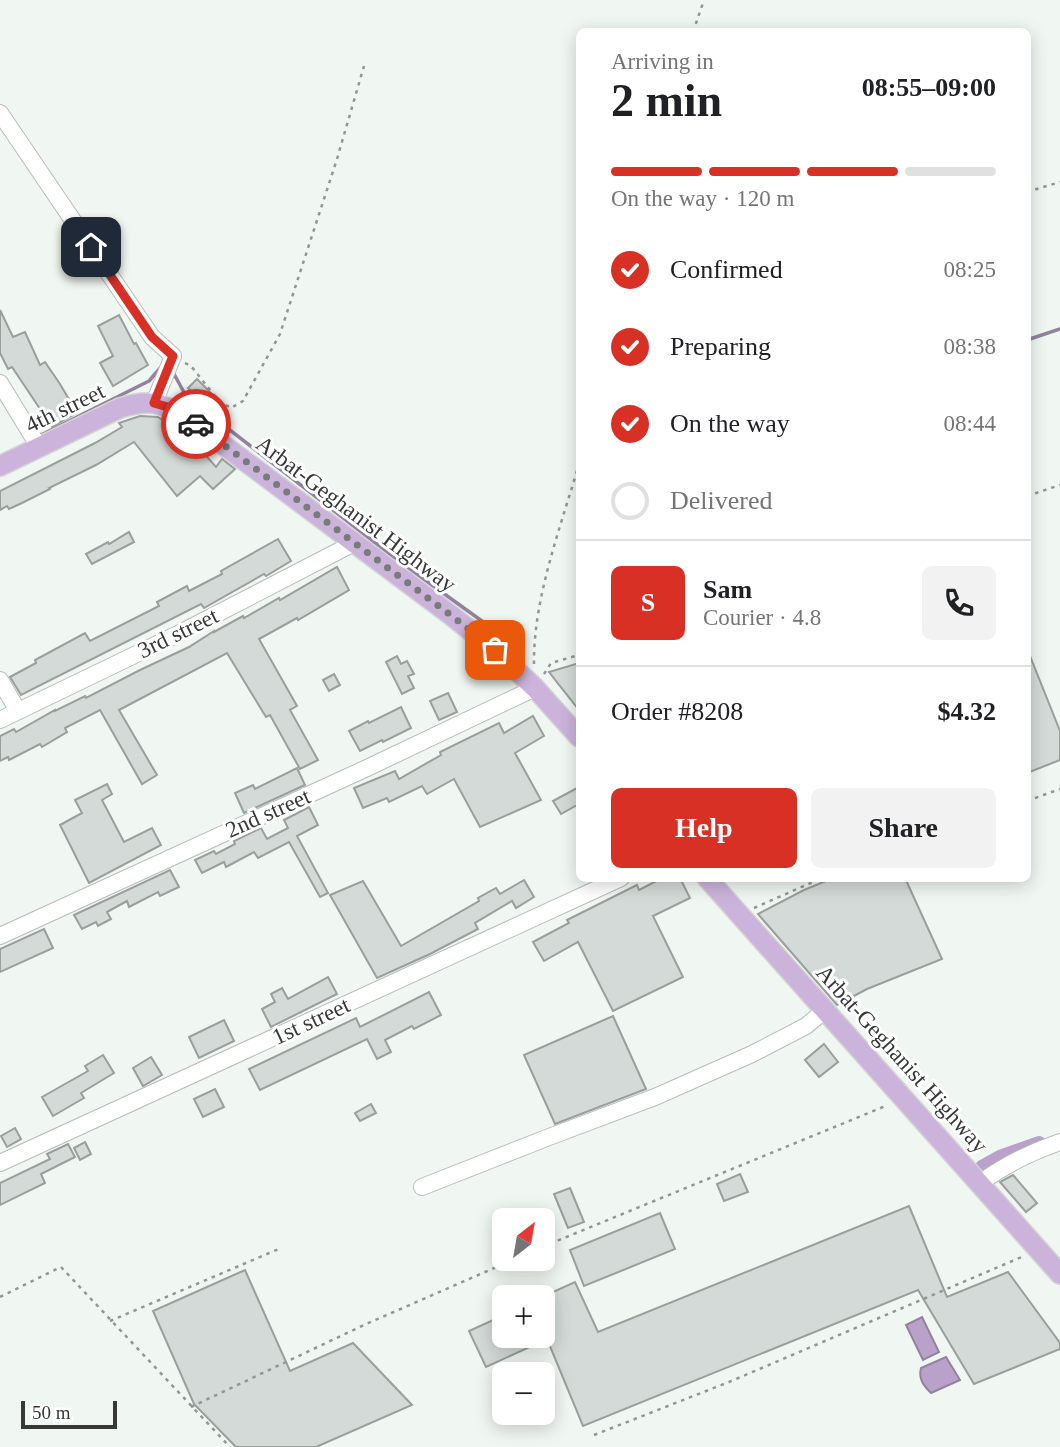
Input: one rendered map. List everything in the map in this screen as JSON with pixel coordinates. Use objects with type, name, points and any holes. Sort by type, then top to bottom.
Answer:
[{"type":"main road","name":"4th street","points":[[0,467],[120,408],[138,402],[154,403]]},
{"type":"main road","name":"Arbat-Geghanist Highway","points":[[154,403],[171,408],[186,417],[463,624],[535,688],[576,734]]},
{"type":"main road","name":"Arbat-Geghanist Highway","points":[[711,882],[1060,1273]]},
{"type":"street","points":[[0,113],[152,337],[173,356],[154,403]]},
{"type":"street","points":[[0,383],[39,447]]},
{"type":"street","name":"3rd street","points":[[0,720],[178,634],[354,543]]},
{"type":"street","points":[[0,680],[18,711]]},
{"type":"street","name":"2nd street","points":[[0,936],[535,688]]},
{"type":"street","name":"1st street","points":[[0,1163],[612,882]]},
{"type":"street","points":[[422,1187],[655,1097],[752,1054],[806,1026],[825,1010]]},
{"type":"street","points":[[981,1183],[1000,1168],[1060,1142]]},
{"type":"path","points":[[694,28],[704,0]]},
{"type":"path","points":[[173,356],[191,366],[219,401],[232,408],[243,401],[280,334],[364,66]]},
{"type":"path","points":[[1031,191],[1060,182]]},
{"type":"path","points":[[535,688],[534,642],[547,577],[576,475]]},
{"type":"path","points":[[1031,495],[1060,485]]},
{"type":"path","points":[[535,688],[551,663],[576,656]]},
{"type":"path","points":[[1031,800],[1060,789]]},
{"type":"path","points":[[740,914],[813,882]]},
{"type":"path","points":[[555,1242],[904,1098]]},
{"type":"path","points":[[110,1321],[281,1248]]},
{"type":"path","points":[[594,1435],[729,1382],[1040,1249]]},
{"type":"path","points":[[0,1297],[61,1267],[229,1447]]},
{"type":"path","points":[[191,1407],[364,1325],[492,1269]]},
{"type":"shaded area","points":[[922,1317],[939,1352],[923,1360],[906,1325]]},
{"type":"shaded area","points":[[946,1357],[960,1380],[931,1393],[921,1379],[921,1368]]},
{"type":"building","points":[[0,310],[13,337],[25,332],[40,365],[45,362],[77,413],[52,427],[12,367],[8,369],[0,353]]},
{"type":"building","points":[[119,315],[148,365],[113,386],[100,363],[113,356],[98,326]]},
{"type":"building","points":[[197,379],[216,398],[207,407],[188,388]]},
{"type":"building","points":[[140,416],[158,417],[192,440],[216,467],[222,459],[235,469],[213,489],[200,476],[177,496],[134,442],[50,489],[9,509],[7,506],[0,510],[0,491],[95,443],[122,427],[119,423]]},
{"type":"building","points":[[129,532],[134,542],[92,564],[86,554]]},
{"type":"building","points":[[278,539],[291,561],[204,608],[201,604],[21,695],[10,677],[85,633],[90,641],[159,606],[157,602],[187,586],[189,591]]},
{"type":"building","points":[[337,567],[349,590],[259,639],[297,706],[290,710],[318,760],[300,769],[270,715],[266,717],[227,653],[119,710],[157,775],[142,784],[100,710],[65,728],[67,732],[42,747],[40,744],[9,760],[8,757],[0,761],[0,736],[14,729],[16,732],[55,710],[85,696],[86,698],[189,647],[214,631],[279,598],[280,600]]},
{"type":"building","points":[[397,656],[401,664],[407,661],[414,674],[408,676],[414,688],[402,694],[386,662]]},
{"type":"building","points":[[1031,658],[1060,731],[1060,760],[1031,771]]},
{"type":"building","points":[[576,664],[576,706],[549,672]]},
{"type":"building","points":[[334,674],[340,685],[329,691],[323,680]]},
{"type":"building","points":[[448,693],[457,712],[439,720],[430,701]]},
{"type":"building","points":[[401,707],[411,728],[360,751],[349,731]]},
{"type":"building","points":[[533,716],[544,736],[515,753],[541,800],[480,827],[454,779],[427,794],[422,786],[389,802],[387,798],[363,808],[354,788],[395,771],[399,779],[441,755],[440,752],[499,723],[504,733]]},
{"type":"building","points":[[297,768],[305,785],[244,813],[235,793],[253,785],[255,789]]},
{"type":"building","points":[[107,784],[112,794],[102,800],[124,842],[152,828],[161,845],[89,883],[60,825],[82,813],[75,800]]},
{"type":"building","points":[[576,789],[576,806],[561,814],[553,801]]},
{"type":"building","points":[[309,807],[318,825],[297,836],[328,893],[320,897],[289,842],[258,858],[254,852],[226,867],[224,862],[202,873],[195,860],[214,851],[216,854],[235,844],[234,841],[261,828],[267,839],[288,828],[284,820]]},
{"type":"building","points":[[170,870],[179,887],[160,896],[158,892],[129,907],[127,901],[107,912],[111,919],[98,926],[96,922],[82,929],[74,915]]},
{"type":"building","points":[[524,880],[534,897],[516,908],[512,901],[475,923],[478,929],[377,978],[330,895],[363,881],[401,946],[479,901],[478,898],[496,888],[500,894]]},
{"type":"building","points":[[654,882],[682,882],[690,898],[653,916],[683,977],[613,1011],[578,942],[544,961],[533,942],[569,923],[567,920],[637,885],[639,890]]},
{"type":"building","points":[[823,882],[907,882],[942,959],[867,989],[837,1005],[758,914]]},
{"type":"building","points":[[44,929],[53,948],[0,972],[0,949]]},
{"type":"building","points":[[328,977],[337,994],[271,1027],[262,1009],[275,1002],[271,994],[282,988],[288,999]]},
{"type":"building","points":[[429,992],[441,1015],[385,1040],[391,1052],[377,1059],[367,1039],[260,1090],[249,1069],[356,1018],[360,1027]]},
{"type":"building","points":[[613,1016],[646,1089],[555,1124],[524,1055]]},
{"type":"building","points":[[224,1020],[234,1041],[199,1058],[189,1037]]},
{"type":"building","points":[[824,1044],[838,1062],[819,1077],[805,1060]]},
{"type":"building","points":[[103,1055],[114,1073],[81,1093],[84,1098],[53,1116],[42,1097],[88,1071],[85,1066]]},
{"type":"building","points":[[151,1057],[162,1075],[143,1086],[133,1068]]},
{"type":"building","points":[[215,1089],[224,1107],[203,1117],[194,1099]]},
{"type":"building","points":[[371,1104],[376,1113],[360,1121],[355,1113]]},
{"type":"building","points":[[15,1128],[21,1139],[7,1147],[1,1136]]},
{"type":"building","points":[[85,1142],[91,1154],[80,1160],[74,1148]]},
{"type":"building","points":[[68,1144],[75,1157],[41,1174],[45,1183],[0,1205],[0,1183],[50,1159],[47,1154]]},
{"type":"building","points":[[740,1174],[748,1192],[724,1201],[717,1184]]},
{"type":"building","points":[[1013,1175],[1037,1203],[1026,1212],[1000,1182]]},
{"type":"building","points":[[570,1188],[584,1222],[568,1228],[554,1194]]},
{"type":"building","points":[[909,1206],[947,1297],[1008,1272],[1060,1343],[1060,1349],[974,1384],[918,1290],[583,1426],[551,1348],[555,1348],[555,1291],[575,1282],[598,1332]]},
{"type":"building","points":[[660,1213],[675,1249],[584,1286],[570,1250]]},
{"type":"building","points":[[245,1270],[290,1371],[353,1343],[412,1405],[316,1447],[236,1447],[194,1404],[153,1311]]},
{"type":"building","points":[[492,1320],[492,1348],[527,1348],[486,1367],[469,1331]]},
{"type":"waterway","points":[[1031,339],[1060,329]]},
{"type":"waterway","points":[[41,435],[149,381],[161,367]]},
{"type":"waterway","points":[[174,374],[186,396],[400,562],[518,647]]},
{"type":"waterway","points":[[982,1167],[1002,1156],[1039,1143]]},
{"type":"way so far","points":[[196,424],[495,650]]},
{"type":"route","points":[[91,247],[152,337],[173,356],[154,403],[171,408],[196,424]]}]
